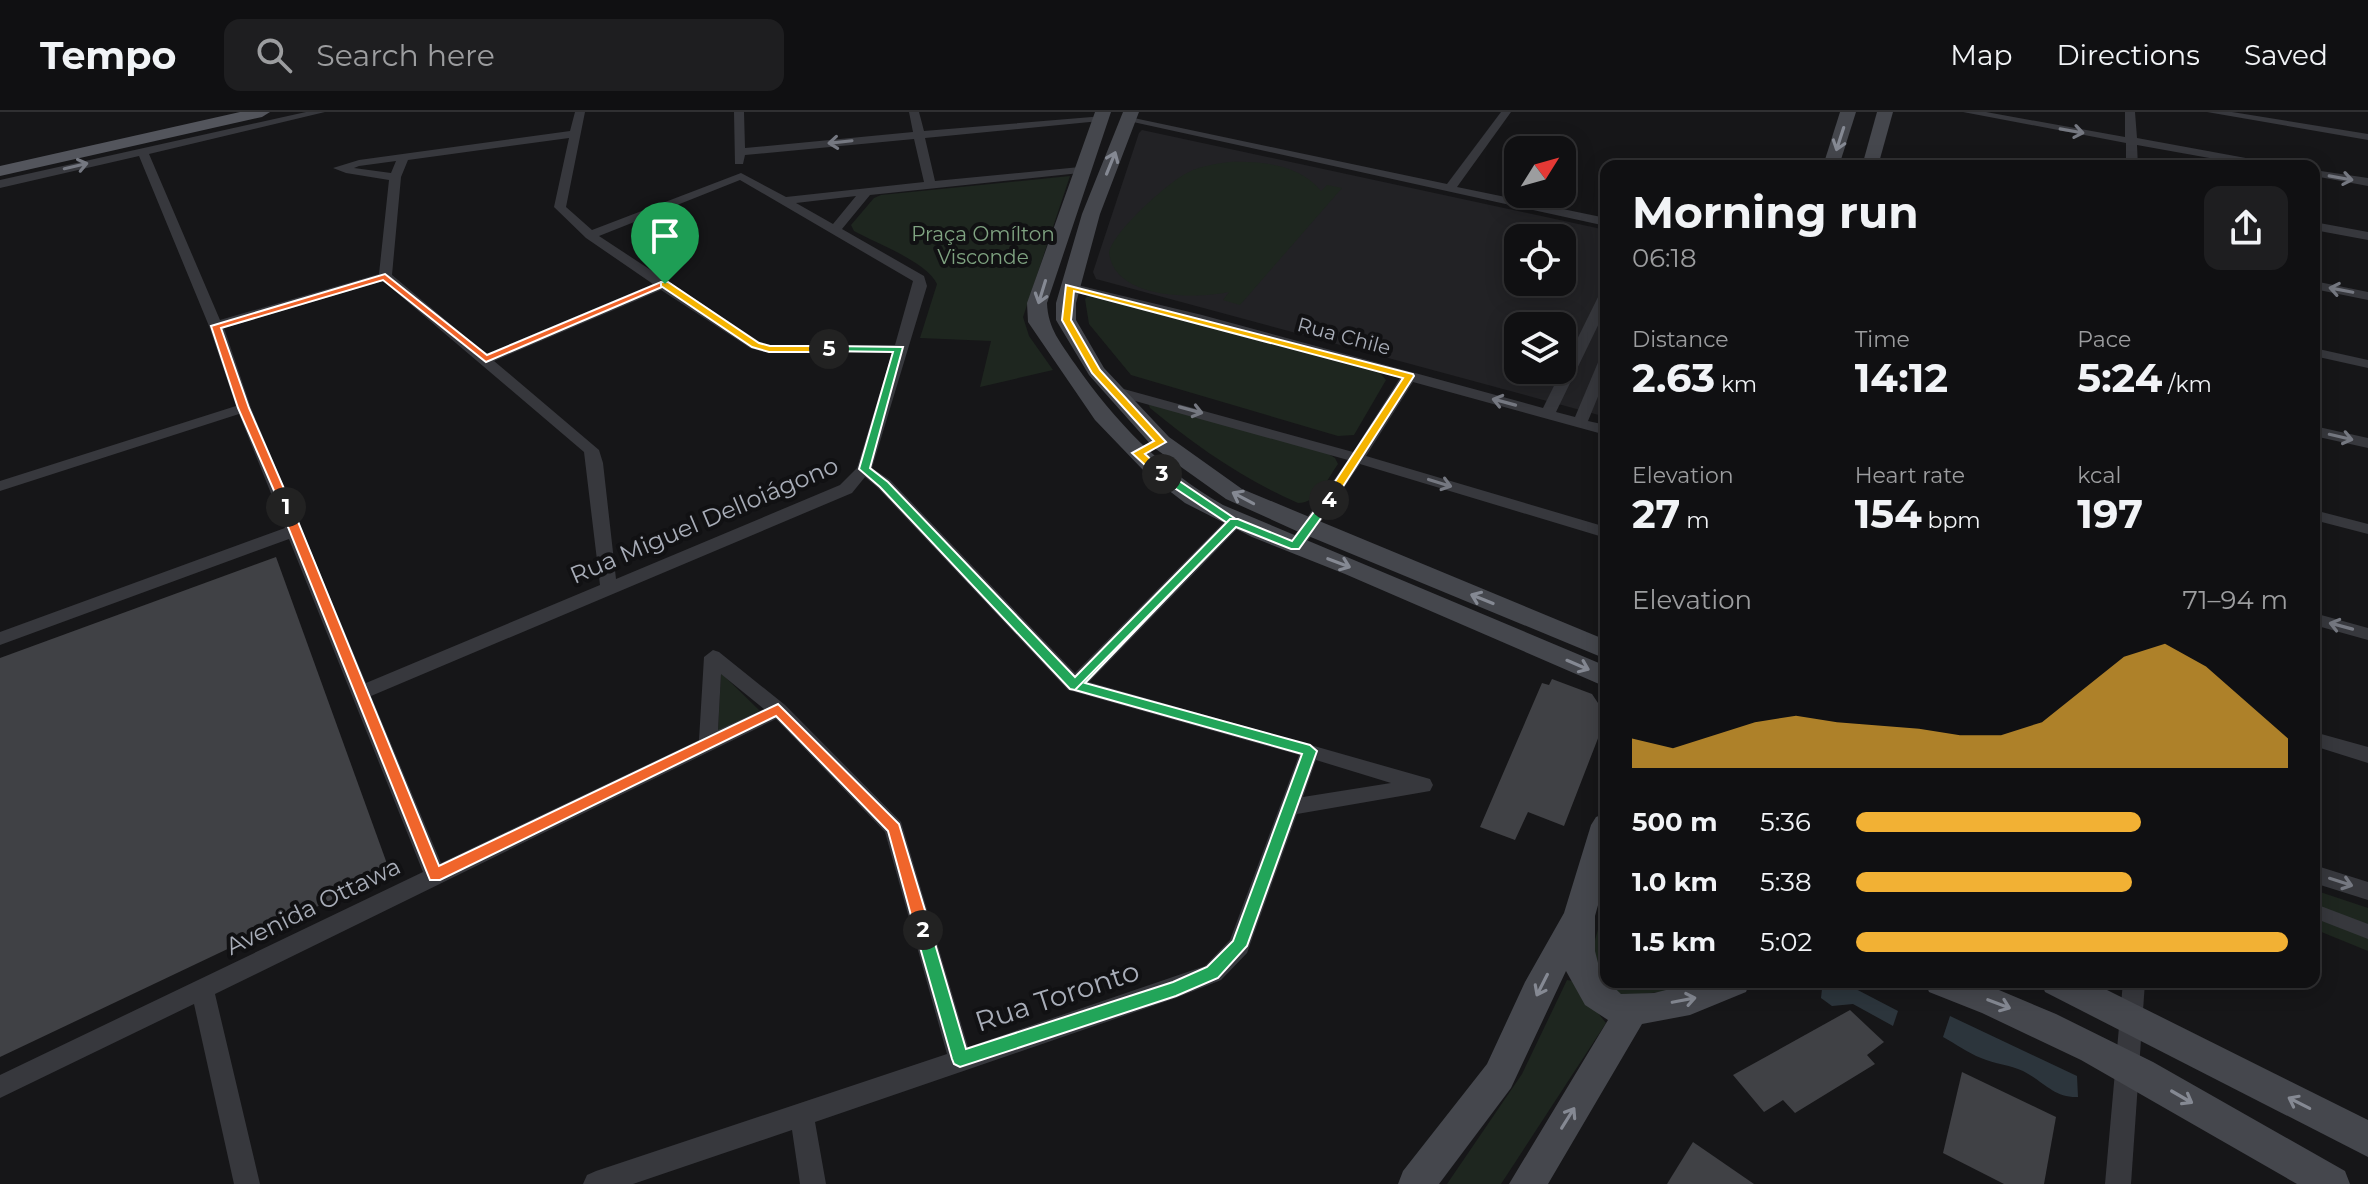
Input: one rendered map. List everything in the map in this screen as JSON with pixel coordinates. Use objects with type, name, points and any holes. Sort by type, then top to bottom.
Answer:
[{"type":"main road","points":[[0,153],[190,112]]},
{"type":"main road","points":[[0,162],[226,112]]},
{"type":"main road","points":[[0,171],[262,112]]},
{"type":"main road","points":[[1833,160],[1848,112]]},
{"type":"main road","points":[[1872,160],[1885,112]]},
{"type":"main road","points":[[1130,116],[1113,123],[1101,115],[1037,303],[1038,322],[1092,403],[1137,453],[1172,483],[1234,522],[1302,537],[1600,648]]},
{"type":"main road","points":[[1130,116],[1091,214],[1069,287],[1066,320],[1096,371],[1161,442],[1215,483],[1262,508],[1350,567],[1600,674]]},
{"type":"main road","points":[[1066,213],[1091,214]]},
{"type":"main road","points":[[1137,453],[1161,442]]},
{"type":"main road","points":[[1416,1184],[1499,1076],[1579,916],[1600,845]]},
{"type":"main road","points":[[1579,916],[1581,970],[1595,994],[1609,1006],[1632,1010],[1694,999],[1720,988]]},
{"type":"main road","points":[[1957,988],[2040,1020],[2127,1064],[2332,1184]]},
{"type":"main road","points":[[2040,1020],[2054,1021],[2066,1017],[2064,988]]},
{"type":"main road","points":[[2070,988],[2368,1139]]},
{"type":"main road","points":[[1527,1184],[1632,1010]]},
{"type":"street","points":[[0,184],[320,112]]},
{"type":"street","points":[[580,112],[560,207],[563,213],[591,235],[755,345],[769,349],[899,349]]},
{"type":"street","points":[[591,235],[741,176],[739,112]]},
{"type":"street","points":[[914,112],[930,185]]},
{"type":"street","points":[[1450,188],[1506,112]]},
{"type":"street","points":[[1968,112],[2238,160]]},
{"type":"street","points":[[2130,112],[2132,160]]},
{"type":"street","points":[[2212,112],[2368,137]]},
{"type":"street","points":[[739,152],[918,134],[974,134],[1101,115]]},
{"type":"street","points":[[1130,116],[1600,221]]},
{"type":"street","points":[[395,177],[339,168],[404,156],[576,134]]},
{"type":"street","points":[[142,150],[216,326],[244,408],[435,875]]},
{"type":"street","points":[[385,276],[395,177],[404,156]]},
{"type":"street","points":[[787,200],[1080,170]]},
{"type":"street","points":[[2320,174],[2368,182]]},
{"type":"street","name":"Rua Miguel Delloiágono","points":[[362,692],[846,489],[864,469],[920,286],[919,279],[836,228],[741,176]]},
{"type":"street","points":[[836,228],[866,192]]},
{"type":"street","points":[[2320,227],[2368,236]]},
{"type":"street","points":[[216,326],[385,276]]},
{"type":"street","points":[[385,276],[591,450],[609,588]]},
{"type":"street","points":[[486,359],[665,284]]},
{"type":"street","points":[[2320,286],[2368,296]]},
{"type":"street","name":"Rua Chile","points":[[1069,287],[1600,428]]},
{"type":"street","points":[[1547,414],[1600,307]]},
{"type":"street","points":[[2320,353],[2368,364]]},
{"type":"street","points":[[1580,423],[1600,375]]},
{"type":"street","points":[[1302,537],[1409,376]]},
{"type":"street","points":[[1115,391],[1357,458],[1600,531]]},
{"type":"street","points":[[0,486],[244,408]]},
{"type":"street","points":[[2320,432],[2368,443]]},
{"type":"street","points":[[864,469],[884,484],[1075,685],[1423,785],[1292,807]]},
{"type":"street","points":[[0,501],[19,481]]},
{"type":"street","points":[[2320,517],[2368,529]]},
{"type":"street","points":[[1075,685],[1234,522]]},
{"type":"street","points":[[0,639],[296,530]]},
{"type":"street","points":[[2320,621],[2368,634]]},
{"type":"street","points":[[708,744],[713,657],[778,710],[894,828],[960,1059]]},
{"type":"street","name":"Avenida Ottawa","points":[[0,1087],[778,710]]},
{"type":"street","points":[[2320,741],[2368,755]]},
{"type":"street","name":"Rua Toronto","points":[[596,1184],[1213,973],[1239,946],[1310,751]]},
{"type":"street","points":[[2320,876],[2368,891]]},
{"type":"street","points":[[2320,912],[2368,932]]},
{"type":"street","points":[[2118,1184],[2133,988]]},
{"type":"street","points":[[202,989],[247,1184]]},
{"type":"street","points":[[801,1113],[813,1184]]},
{"type":"shaded area","points":[[1142,130],[1600,229],[1600,415],[1096,279],[1093,272]]},
{"type":"shaded area","points":[[1854,988],[1898,1011],[1893,1026],[1853,1004],[1832,1006],[1821,998],[1822,989]]},
{"type":"shaded area","points":[[1950,1016],[2077,1076],[2078,1097],[2055,1092],[2023,1071],[1976,1056],[1943,1037]]},
{"type":"green space","points":[[1229,162],[1279,166],[1302,175],[1321,191],[1327,185],[1342,188],[1240,305],[1223,300],[1229,292],[1197,295],[1158,293],[1126,280],[1114,268],[1109,253],[1120,233],[1154,197],[1178,178],[1202,167]]},
{"type":"green space","name":"Praça Omílton Visconde","points":[[1070,176],[1023,317],[1029,336],[1053,370],[980,387],[991,341],[920,338],[937,284],[923,268],[854,231],[851,225],[874,198],[881,195]]},
{"type":"green space","points":[[1089,295],[1380,373],[1386,380],[1354,435],[1338,436],[1131,375],[1089,324],[1085,299]]},
{"type":"green space","points":[[1148,403],[1327,453],[1338,464],[1317,495],[1298,503],[1221,461],[1167,422]]},
{"type":"green space","points":[[721,673],[760,711],[718,731]]},
{"type":"green space","points":[[2320,892],[2368,908],[2368,951],[2320,931]]},
{"type":"green space","points":[[1600,922],[1600,977],[1594,969],[1594,944]]},
{"type":"green space","points":[[1567,980],[1572,981],[1606,1023],[1501,1184],[1447,1184],[1522,1074]]},
{"type":"green space","points":[[1609,988],[1683,988],[1626,996]]},
{"type":"building","points":[[276,557],[390,872],[0,1057],[0,658]]},
{"type":"building","points":[[1552,679],[1592,694],[1600,706],[1600,733],[1564,826],[1528,812],[1515,840],[1480,827],[1542,683],[1549,685]]},
{"type":"building","points":[[1850,1010],[1884,1042],[1867,1055],[1875,1064],[1795,1113],[1783,1100],[1764,1112],[1733,1075]]},
{"type":"building","points":[[1962,1072],[2056,1117],[2044,1184],[2004,1184],[1943,1153]]},
{"type":"building","points":[[1693,1142],[1754,1184],[1667,1184]]},
{"type":"route","points":[[665,284],[486,359],[385,276],[216,326],[244,408],[435,875],[778,710],[894,828],[960,1059],[1213,973],[1239,946],[1310,751],[1075,685],[1234,522],[1172,483],[1137,453],[1161,442],[1096,371],[1083,352],[1066,320],[1069,287],[1197,318],[1409,376],[1386,415],[1295,547],[1234,522],[1155,604],[1075,685],[884,484],[864,469],[899,349],[769,349],[755,345],[665,284]]}]
